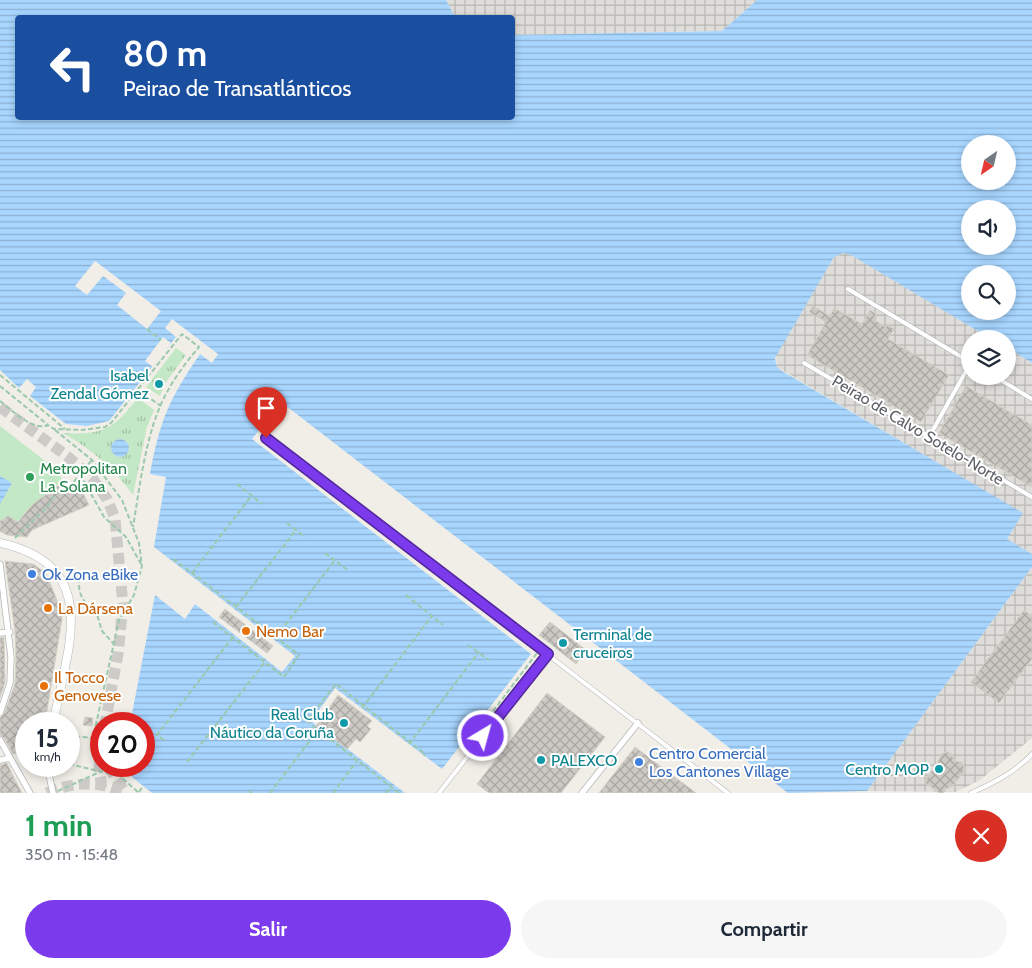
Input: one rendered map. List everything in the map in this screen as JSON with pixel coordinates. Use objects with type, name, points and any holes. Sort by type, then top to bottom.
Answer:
[{"type":"street","points":[[0,543],[37,555],[54,569],[68,593],[72,612],[71,630],[55,712]]},
{"type":"street","points":[[0,564],[10,632],[10,683],[0,712]]},
{"type":"street","points":[[0,633],[10,632]]},
{"type":"street","points":[[582,793],[638,722]]},
{"type":"street","points":[[0,740],[30,793]]},
{"type":"street","points":[[0,760],[10,758]]},
{"type":"street","points":[[49,777],[53,793]]},
{"type":"lane","points":[[848,289],[961,358]]},
{"type":"lane","name":"Peirao de Calvo Sotelo-Norte","points":[[804,362],[1032,497]]},
{"type":"lane","points":[[929,437],[961,379]]},
{"type":"lane","points":[[1009,385],[1032,399]]},
{"type":"lane","points":[[266,438],[728,793]]},
{"type":"lane","points":[[440,793],[548,654]]},
{"type":"lane","points":[[971,793],[991,785],[1014,770],[1032,754]]},
{"type":"path","points":[[147,328],[161,340]]},
{"type":"path","points":[[54,429],[82,430],[105,427],[119,416],[182,334],[199,346],[166,394],[161,406],[147,452],[133,527]]},
{"type":"path","points":[[0,376],[65,429]]},
{"type":"path","points":[[0,386],[92,460],[122,500],[139,543],[142,566],[134,595],[119,620],[98,712]]},
{"type":"path","points":[[139,391],[161,406]]},
{"type":"path","points":[[0,401],[36,426],[43,428],[48,425]]},
{"type":"path","points":[[15,538],[47,507],[56,493],[72,484],[92,460]]},
{"type":"path","points":[[80,474],[104,517],[126,537],[142,566]]},
{"type":"path","points":[[237,484],[262,504]]},
{"type":"path","points":[[192,573],[252,495]]},
{"type":"path","points":[[287,523],[305,537]]},
{"type":"path","points":[[236,607],[296,530]]},
{"type":"path","points":[[326,552],[349,572]]},
{"type":"path","points":[[174,562],[175,560],[299,655],[284,677],[214,622],[215,620]]},
{"type":"path","points":[[276,637],[335,560]]},
{"type":"path","points":[[72,577],[80,577],[81,598],[84,603],[96,611],[102,631],[114,644]]},
{"type":"path","points":[[406,595],[442,625]]},
{"type":"path","points":[[363,707],[432,616]]},
{"type":"path","points":[[164,740],[157,735],[233,637]]},
{"type":"path","points":[[468,644],[490,660]]},
{"type":"path","points":[[475,736],[540,648]]},
{"type":"path","points":[[410,743],[479,652]]},
{"type":"path","points":[[187,762],[265,662]]},
{"type":"path","points":[[399,793],[307,721],[336,684],[425,754],[424,756]]},
{"type":"path","points":[[270,793],[318,730]]},
{"type":"path","points":[[333,793],[358,760]]},
{"type":"path","points":[[53,793],[90,777]]},
{"type":"path","points":[[121,777],[139,793],[143,786]]},
{"type":"path","points":[[386,793],[391,787]]},
{"type":"shaded area","points":[[446,0],[757,0],[722,31],[515,35],[515,15],[454,15]]},
{"type":"shaded area","points":[[843,253],[851,255],[977,330],[961,330],[961,385],[1016,385],[1016,353],[1032,363],[1032,554],[1007,539],[1022,513],[777,367],[776,355],[834,257]]},
{"type":"shaded area","points":[[1032,567],[1032,738],[980,780],[956,792],[867,791]]},
{"type":"green space","points":[[176,348],[186,355],[166,382],[160,396],[146,387]]},
{"type":"green space","points":[[138,398],[154,410],[147,427],[133,495],[118,476],[101,460],[63,433],[88,433],[106,428],[114,424]],"holes":[[[119,439],[127,442],[129,450],[120,457],[114,455],[111,447]]]},
{"type":"green space","name":"Metropolitan La Solana","points":[[0,426],[58,471],[63,482],[33,504],[18,522],[0,521]]},
{"type":"water","points":[[0,0],[446,0],[454,15],[15,15],[15,120],[515,120],[515,35],[722,31],[757,0],[1032,0],[1032,363],[1016,353],[1016,330],[976,330],[851,255],[843,253],[834,257],[775,358],[777,367],[782,371],[1023,513],[1007,539],[1032,554],[1032,567],[867,791],[788,793],[281,402],[252,439],[531,654],[442,769],[335,688],[311,721],[405,793],[152,793],[132,777],[155,777],[155,712],[132,712],[155,595],[185,619],[195,604],[282,672],[295,656],[154,547],[166,477],[150,474],[162,424],[173,398],[200,354],[212,363],[218,354],[172,319],[165,328],[176,337],[109,421],[87,426],[66,424],[30,396],[36,387],[27,379],[19,388],[0,370]]},
{"type":"water","points":[[120,439],[126,442],[129,448],[126,454],[120,457],[114,454],[111,448],[114,442]]},
{"type":"water","points":[[0,476],[12,483],[0,504]]},
{"type":"pier","points":[[95,261],[161,311],[147,329],[117,305],[126,293],[103,276],[87,295],[75,286]]},
{"type":"pier","points":[[163,337],[171,343],[153,367],[145,361]]},
{"type":"building","points":[[813,306],[830,316],[834,308],[862,324],[870,310],[876,314],[873,319],[886,327],[888,325],[894,329],[888,339],[949,375],[921,422],[807,355],[826,322],[809,312]]},
{"type":"building","points":[[966,386],[1032,425],[1032,487],[939,433]]},
{"type":"building","points":[[63,482],[68,489],[79,485],[89,505],[32,530],[27,537],[7,535],[0,531],[0,521],[8,516],[18,522],[33,504]]},
{"type":"building","points":[[5,561],[33,564],[46,573],[61,610],[62,619],[47,712],[15,712],[15,754],[13,754],[4,738],[0,735],[0,718],[4,714],[15,684],[15,631]]},
{"type":"building","points":[[225,609],[273,646],[267,653],[219,617]]},
{"type":"building","points":[[1024,610],[1032,616],[1032,659],[999,703],[971,682]]},
{"type":"building","name":"Terminal de cruceiros","points":[[550,622],[586,650],[576,664],[539,635]]},
{"type":"building","points":[[4,637],[5,682],[0,698],[0,638]]},
{"type":"building","name":"PALEXCO","points":[[547,693],[605,737],[561,793],[489,793],[477,784]]},
{"type":"building","name":"Real Club Náutico da Coruña","points":[[338,695],[372,721],[367,726],[371,729],[360,742],[356,739],[347,749],[316,726]]},
{"type":"building","points":[[85,717],[90,718],[90,726],[83,725]]},
{"type":"building","name":"Centro Comercial Los Cantones Village","points":[[635,747],[696,793],[599,793]]},
{"type":"building","points":[[947,752],[952,754],[954,761],[962,762],[965,770],[953,786],[946,789],[943,793],[939,793],[924,782],[941,754]]},
{"type":"building","points":[[7,763],[22,793],[0,793],[0,765]]},
{"type":"tunnel","points":[[0,407],[67,456],[92,478],[107,499],[115,518],[123,605],[118,654],[107,712]]},
{"type":"tunnel","points":[[100,777],[102,789],[104,790]]},
{"type":"tunnel","points":[[115,777],[125,792]]},
{"type":"tunnel","points":[[47,793],[56,789],[86,784],[105,786],[124,793]]},
{"type":"place","name":"Isabel Zendal Gómez","points":[[159,384]]},
{"type":"place","name":"Metropolitan La Solana","points":[[30,477]]},
{"type":"place","name":"Ok Zona eBike","points":[[32,574]]},
{"type":"place","name":"La Dársena","points":[[48,608]]},
{"type":"place","name":"Nemo Bar","points":[[246,631]]},
{"type":"place","name":"Terminal de cruceiros","points":[[563,643]]},
{"type":"place","name":"Il Tocco Genovese","points":[[44,686]]},
{"type":"place","name":"Real Club Náutico da Coruña","points":[[344,723]]},
{"type":"place","name":"PALEXCO","points":[[541,760]]},
{"type":"place","name":"Centro Comercial Los Cantones Village","points":[[639,762]]},
{"type":"place","name":"Centro MOP","points":[[939,769]]},
{"type":"route","points":[[266,438],[548,654],[526,679],[483,736]]}]
